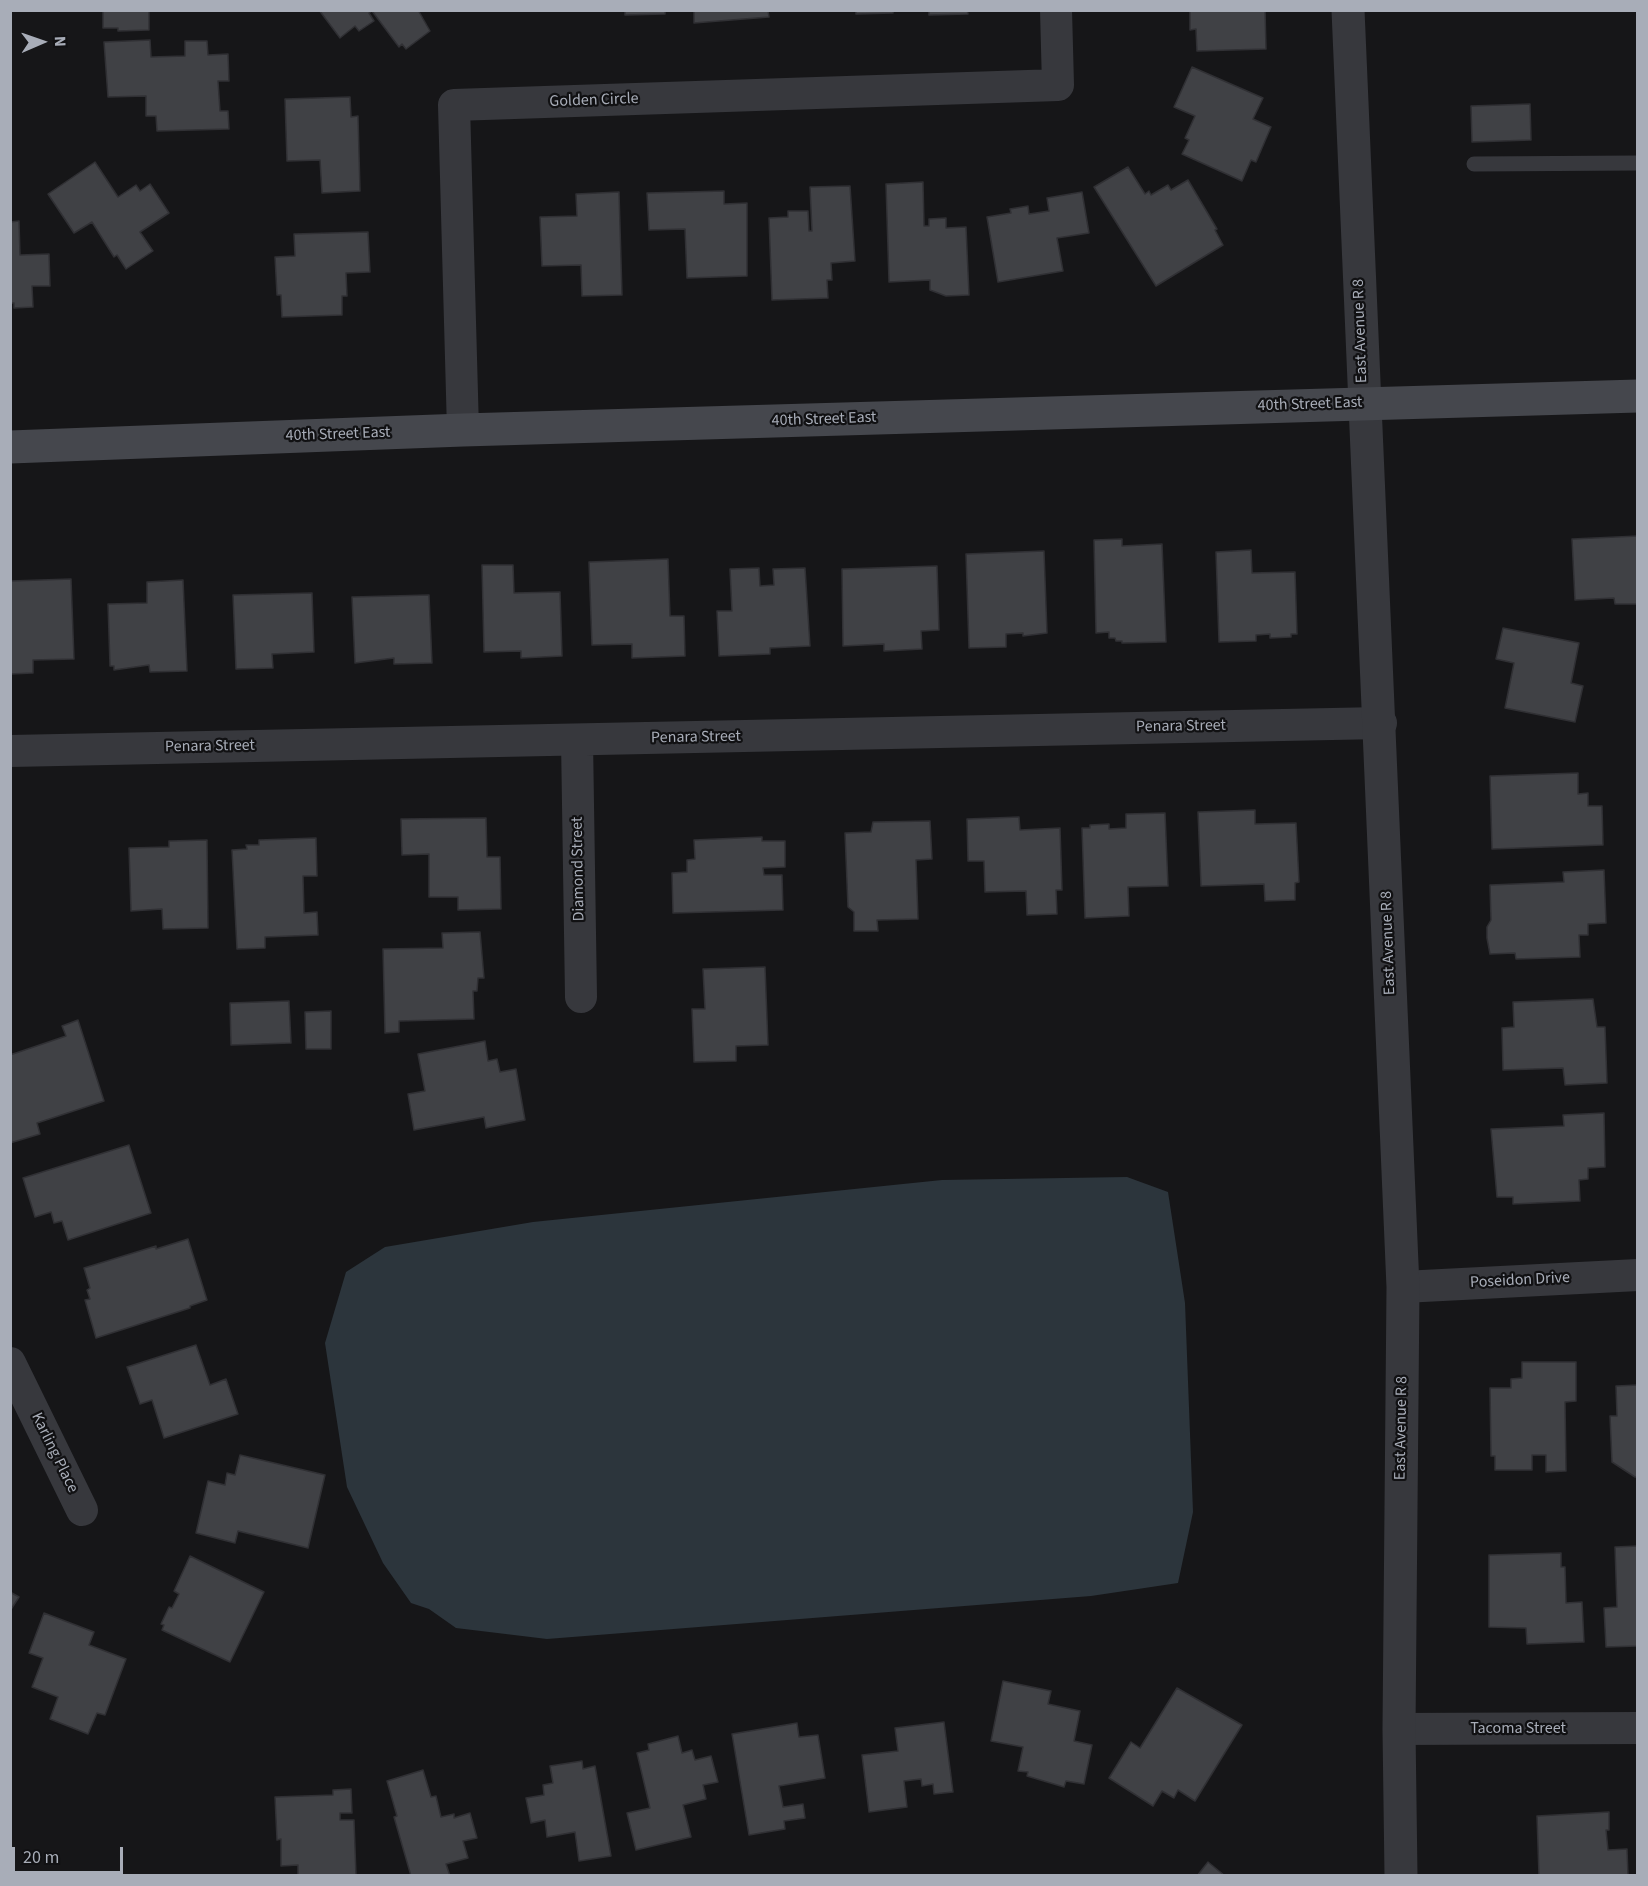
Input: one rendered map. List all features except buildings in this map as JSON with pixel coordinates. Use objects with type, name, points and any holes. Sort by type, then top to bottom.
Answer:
[{"type":"main road","name":"40th Street East","points":[[10,447],[463,430],[1638,396]]},
{"type":"street","name":"Golden Circle","points":[[463,430],[454,105],[1058,85],[1056,10]]},
{"type":"street","name":"East Avenue R 8","points":[[1348,10],[1381,723],[1403,1287],[1398,1729],[1401,1875]]},
{"type":"street","name":"Penara Street","points":[[10,751],[1381,723]]},
{"type":"street","name":"Diamond Street","points":[[577,741],[580,997]]},
{"type":"street","name":"Poseidon Drive","points":[[1403,1287],[1638,1275]]},
{"type":"street","name":"Karling Place","points":[[10,1363],[82,1510]]},
{"type":"street","name":"Tacoma Street","points":[[1398,1729],[1638,1728]]},
{"type":"lane","points":[[1474,164],[1638,163]]},
{"type":"shaded area","points":[[1127,1177],[1168,1192],[1185,1303],[1193,1512],[1178,1583],[1091,1596],[547,1639],[456,1628],[429,1609],[411,1603],[383,1563],[347,1487],[325,1343],[346,1272],[385,1247],[533,1222],[942,1180]]}]
